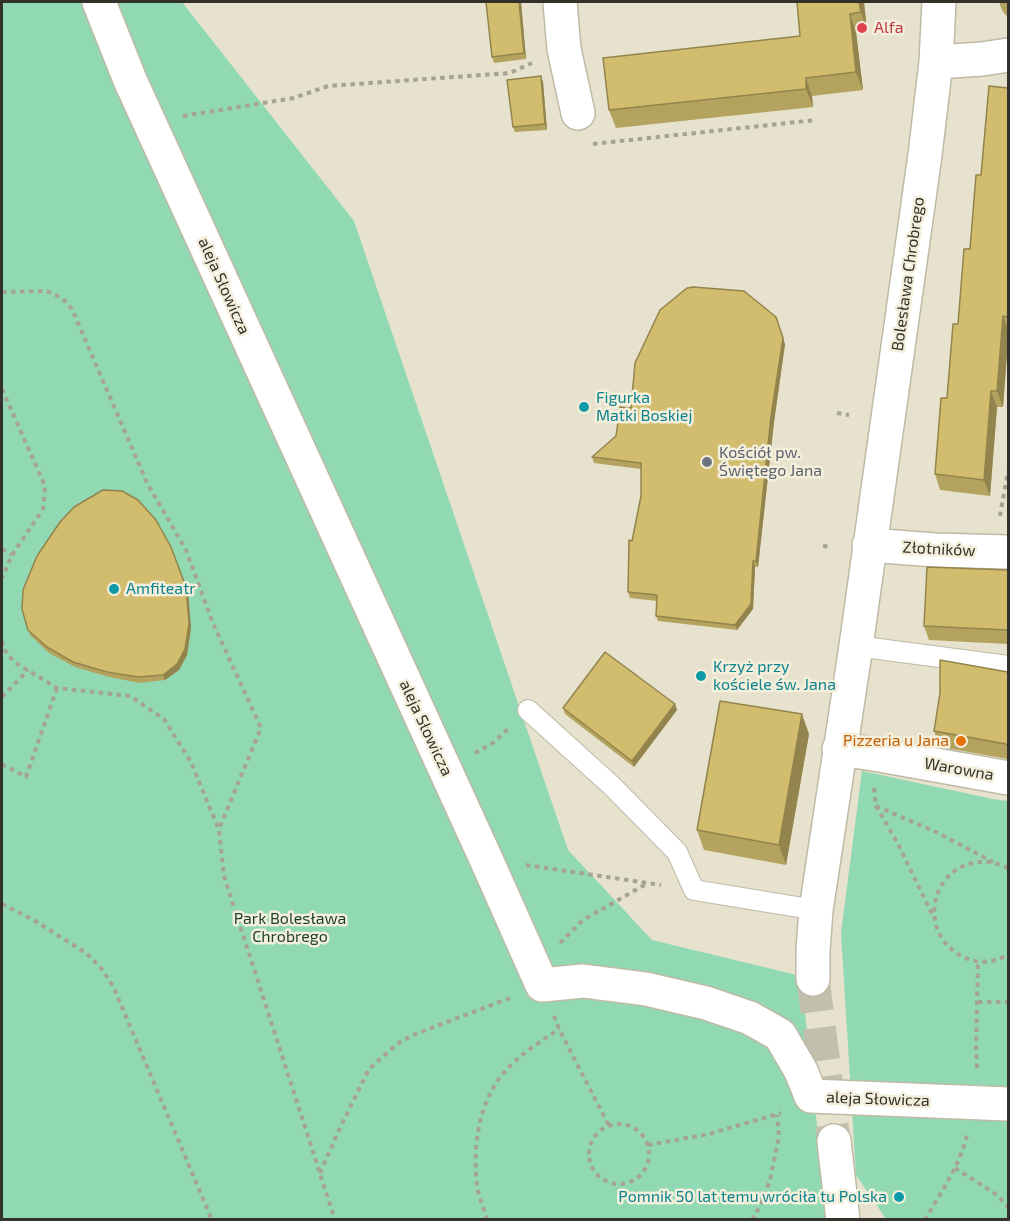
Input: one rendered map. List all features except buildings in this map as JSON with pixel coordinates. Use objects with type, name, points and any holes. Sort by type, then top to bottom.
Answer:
[{"type":"street","name":"aleja Słowicza","points":[[99,2],[130,80],[446,770],[542,986],[583,981],[646,989],[706,1003],[750,1018],[780,1035],[801,1071],[811,1096],[1008,1104]]},
{"type":"street","points":[[560,2],[564,49],[578,113]]},
{"type":"street","name":"Bolesława Chrobrego","points":[[813,978],[816,910],[925,154],[936,62],[939,2]]},
{"type":"street","points":[[936,62],[1008,55]]},
{"type":"street","name":"Złotników","points":[[869,545],[1008,552]]},
{"type":"street","name":"Warowna","points":[[839,749],[1008,778]]},
{"type":"street","points":[[834,1140],[843,1220]]},
{"type":"lane","points":[[855,646],[1008,666]]},
{"type":"lane","points":[[528,710],[612,786],[676,852],[694,890],[816,910]]},
{"type":"path","points":[[149,121],[294,98],[328,86],[510,73]]},
{"type":"path","points":[[578,113],[579,146],[816,120]]},
{"type":"path","points":[[2,292],[47,291],[62,298],[72,309],[147,483],[186,550],[212,621],[261,728],[219,830]]},
{"type":"path","points":[[2,389],[45,486],[43,509],[12,555],[2,578]]},
{"type":"path","points":[[837,413],[849,415]]},
{"type":"path","points":[[1000,516],[1008,471]]},
{"type":"path","points":[[823,546],[831,547]]},
{"type":"path","points":[[2,549],[12,555]]},
{"type":"path","points":[[2,641],[2,649],[14,662],[57,688],[130,696],[165,719],[191,762],[219,830],[224,876],[335,1220]]},
{"type":"path","points":[[2,697],[28,670]]},
{"type":"path","points":[[2,764],[26,777],[57,688]]},
{"type":"path","points":[[446,770],[493,743],[528,710]]},
{"type":"path","points":[[873,786],[876,806],[897,842],[946,945],[958,955],[973,961],[988,962],[1004,958],[1008,954]]},
{"type":"path","points":[[876,806],[936,832],[1008,868]]},
{"type":"path","points":[[486,859],[694,890]]},
{"type":"path","points":[[934,917],[934,901],[940,887],[950,874],[963,866],[978,862],[994,863]]},
{"type":"path","points":[[320,1174],[369,1069],[397,1044],[413,1035],[542,986],[551,958],[560,943],[583,920],[648,883]]},
{"type":"path","points":[[2,904],[32,919],[86,952],[113,986],[212,1220]]},
{"type":"path","points":[[978,961],[976,1049],[978,1076]]},
{"type":"path","points":[[978,1002],[1008,1002]]},
{"type":"path","points":[[487,1220],[477,1187],[475,1158],[480,1119],[492,1088],[510,1065],[534,1046],[559,1029],[609,1125]]},
{"type":"path","points":[[648,1145],[709,1134],[777,1115],[811,1096]]},
{"type":"path","points":[[752,1220],[770,1180],[779,1136],[777,1115]]},
{"type":"path","points":[[622,1124],[635,1128],[645,1137],[648,1145],[650,1160],[646,1170],[640,1178],[630,1183],[619,1185],[608,1183],[592,1168],[588,1157],[590,1144],[597,1133],[609,1125],[622,1124]]},
{"type":"path","points":[[925,1220],[955,1168],[970,1125]]},
{"type":"path","points":[[955,1168],[997,1195],[1008,1207]]},
{"type":"green space","name":"Park Bolesława Chrobrego","points":[[2,2],[182,2],[354,221],[568,850],[652,940],[801,976],[827,1219],[2,1220]]},
{"type":"green space","points":[[862,771],[1008,801],[1008,1219],[886,1219],[856,1175],[841,933]]},
{"type":"tunnel","points":[[813,979],[834,1141]]},
{"type":"place","name":"Alfa","points":[[862,28]]},
{"type":"place","name":"Figurka Matki Boskiej","points":[[584,407]]},
{"type":"place","name":"Kościół pw. Świętego Jana","points":[[707,462]]},
{"type":"place","name":"Amfiteatr","points":[[114,589]]},
{"type":"place","name":"Krzyż przy kościele św. Jana","points":[[701,676]]},
{"type":"place","name":"Pizzeria u Jana","points":[[961,741]]},
{"type":"place","name":"Pomnik 50 lat temu wróciła tu Polska","points":[[899,1197]]}]
